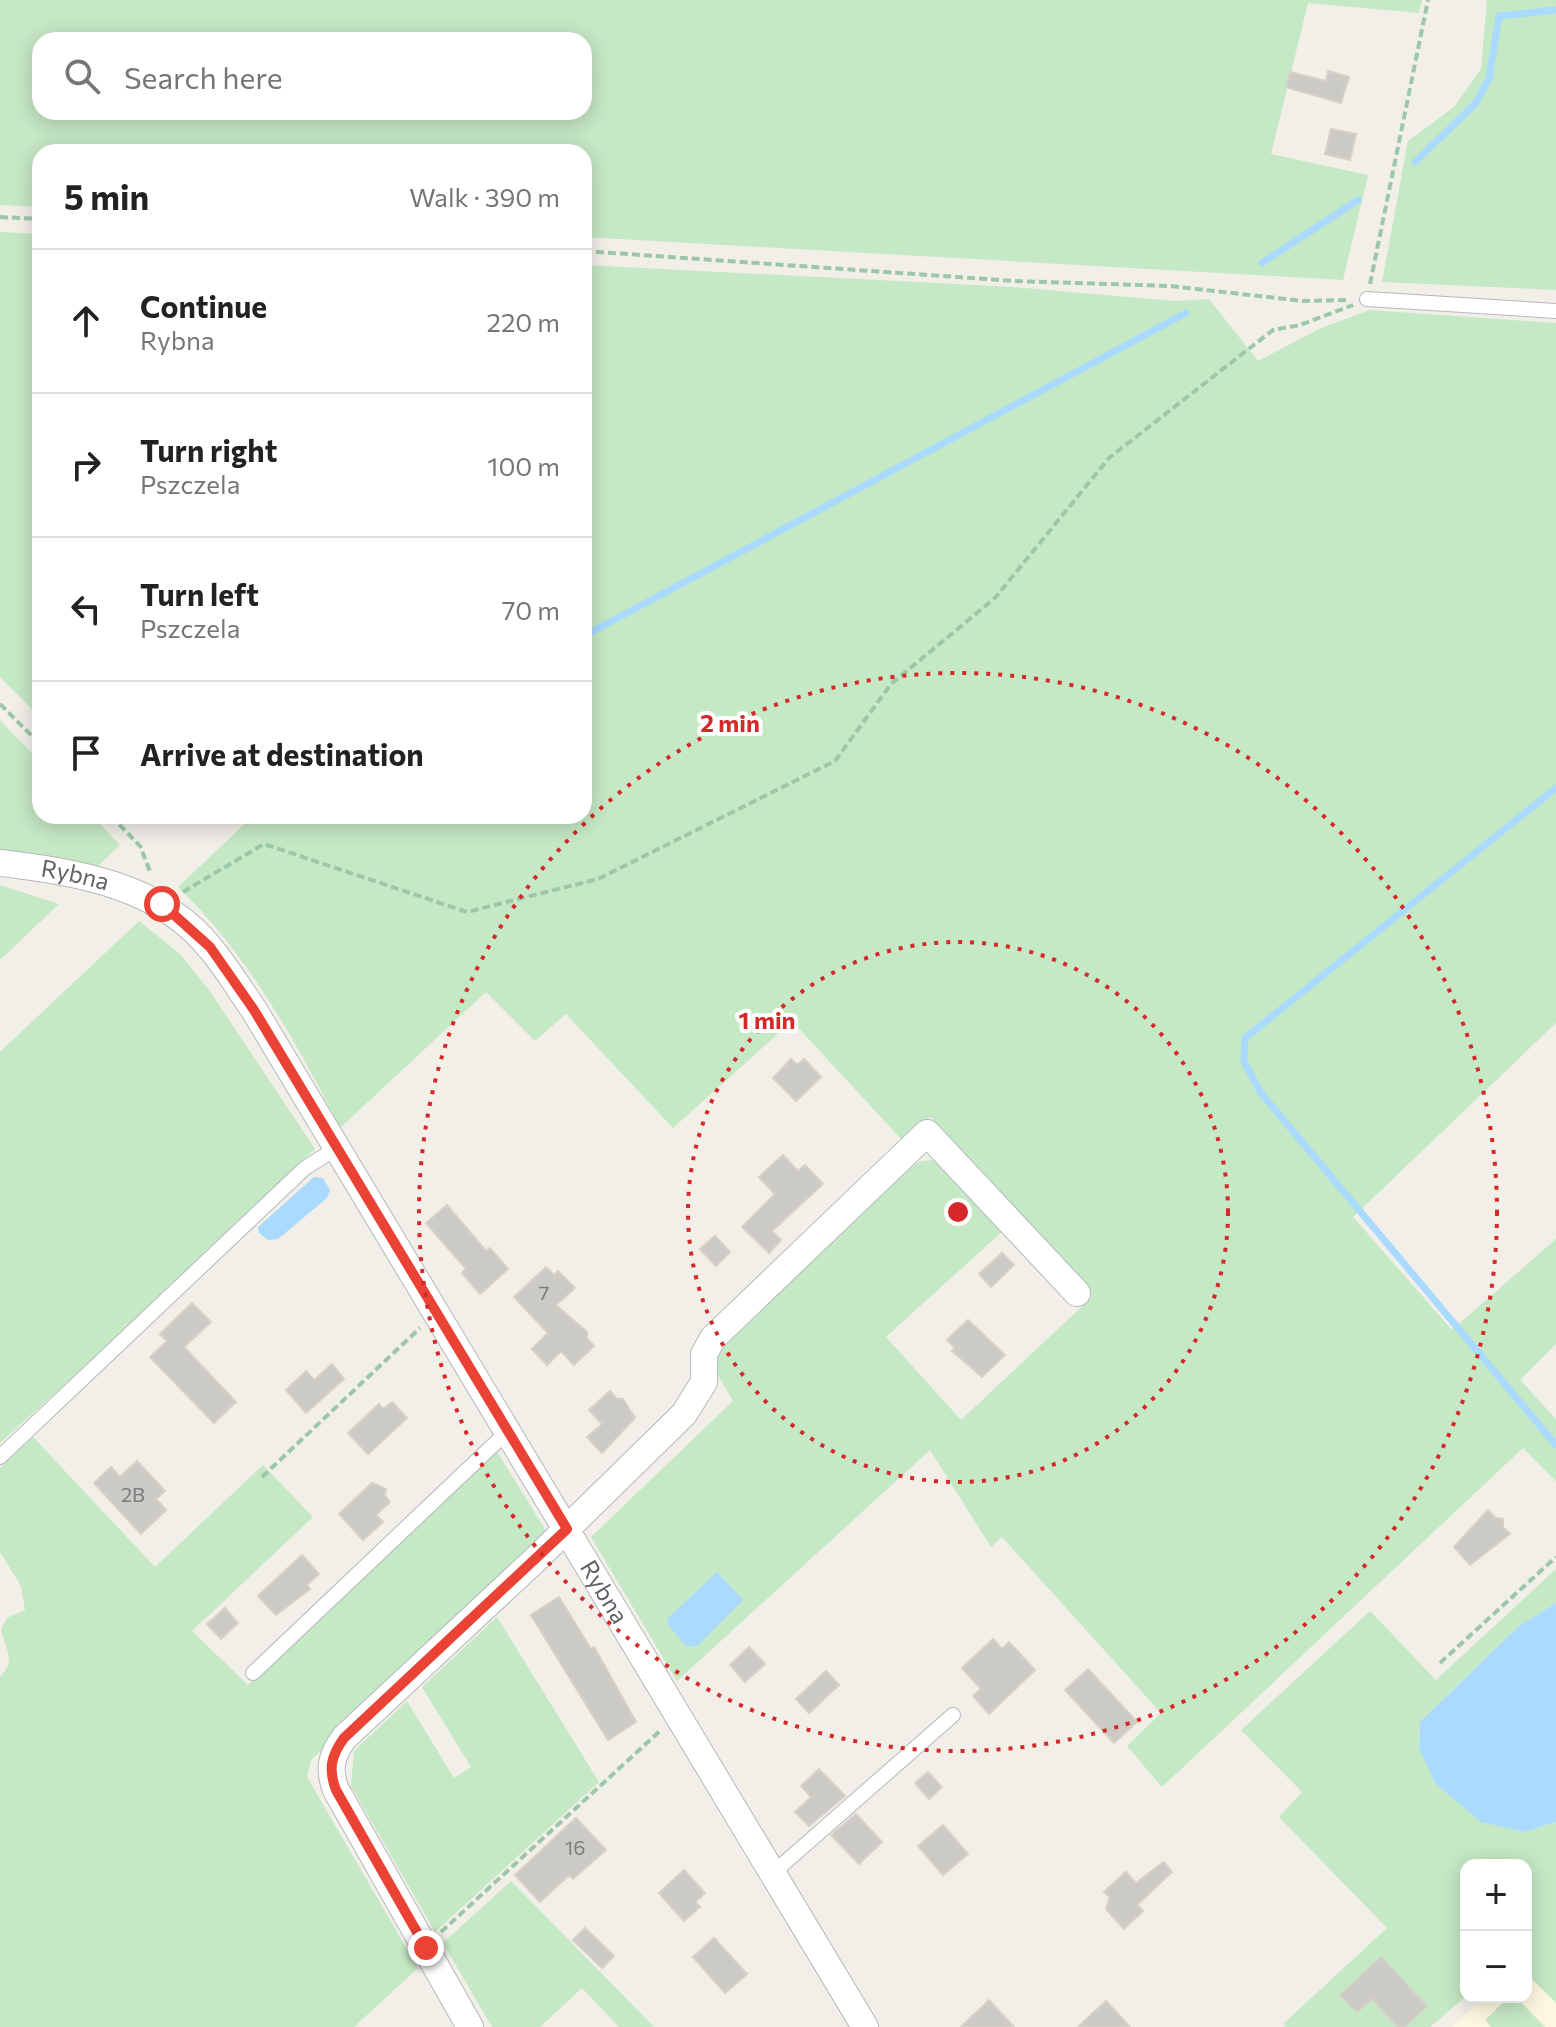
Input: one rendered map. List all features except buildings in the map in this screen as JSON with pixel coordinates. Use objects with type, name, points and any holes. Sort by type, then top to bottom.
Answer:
[{"type":"street","name":"Rybna","points":[[0,863],[70,871],[162,904],[210,947],[254,1010],[865,2027]]},
{"type":"street","points":[[470,2027],[336,1790],[330,1767],[333,1753],[344,1738],[567,1529],[684,1414],[704,1382],[704,1354],[713,1338],[927,1133],[1077,1293]]},
{"type":"lane","points":[[1367,299],[1556,311]]},
{"type":"lane","points":[[0,1457],[305,1168],[337,1148]]},
{"type":"lane","points":[[253,1673],[508,1431]]},
{"type":"lane","points":[[773,1873],[953,1715]]},
{"type":"path","points":[[1367,299],[1428,0]]},
{"type":"path","points":[[0,217],[32,219]]},
{"type":"path","points":[[592,252],[1000,280],[1170,286],[1303,301],[1367,299]]},
{"type":"path","points":[[119,824],[140,846],[162,904],[264,844],[467,912],[598,879],[835,761],[891,684],[995,598],[1109,458],[1273,330],[1300,325],[1367,299]]},
{"type":"path","points":[[0,704],[32,736]]},
{"type":"path","points":[[262,1477],[436,1313]]},
{"type":"path","points":[[1440,1663],[1556,1557]]},
{"type":"path","points":[[426,1948],[678,1715]]},
{"type":"shaded area","points":[[1532,1979],[1556,2003],[1556,2027],[1452,2027],[1478,2003],[1532,2003]]},
{"type":"green space","points":[[0,0],[1422,0],[1419,13],[1308,3],[1271,154],[1368,175],[1343,280],[592,237],[592,144],[32,144],[32,207],[0,205]]},
{"type":"green space","points":[[1487,0],[1556,0],[1556,290],[1382,282],[1408,141],[1454,107],[1481,69]]},
{"type":"green space","points":[[0,232],[32,234],[32,709],[0,677]]},
{"type":"green space","points":[[592,265],[1014,287],[1175,301],[1209,299],[1258,361],[1321,328],[1370,310],[1556,323],[1556,1023],[1353,1217],[1452,1330],[1556,1239],[1556,1344],[1520,1380],[1556,1419],[1556,1481],[1523,1448],[1162,1787],[1127,1746],[1161,1713],[1002,1537],[991,1547],[930,1450],[677,1681],[591,1537],[733,1401],[711,1363],[714,1349],[908,1169],[921,1161],[942,1159],[1005,1229],[886,1337],[961,1420],[1092,1297],[930,1117],[903,1141],[792,1021],[673,1128],[566,1014],[535,1041],[486,992],[340,1128],[269,1000],[227,941],[178,887],[245,824],[592,824]]},
{"type":"green space","points":[[0,720],[32,754],[32,824],[100,824],[120,845],[93,871],[0,850]]},
{"type":"green space","points":[[0,885],[59,904],[0,960]]},
{"type":"green space","points":[[139,921],[180,954],[209,990],[315,1149],[113,1341],[0,1443],[0,1052]]},
{"type":"green space","points":[[33,1437],[155,1567],[263,1465],[313,1517],[192,1631],[248,1685],[496,1450],[548,1534],[311,1760],[307,1777],[418,1968],[354,2027],[0,2027],[0,1677],[9,1660],[1,1629],[7,1618],[25,1610],[21,1586],[0,1552],[0,1468]]},
{"type":"green space","points":[[1556,1569],[1556,1603],[1519,1626],[1420,1722],[1419,1748],[1435,1783],[1524,1832],[1556,1822],[1556,2003],[1532,1979],[1532,1859],[1460,1859],[1460,2001],[1430,2027],[1286,2027],[1283,2024],[1387,1928],[1279,1817],[1302,1792],[1241,1730],[1370,1611],[1436,1680]]},
{"type":"green space","points":[[497,1617],[599,1782],[435,1932],[351,1786],[354,1751],[407,1701],[454,1778],[471,1767],[422,1687]]},
{"type":"green space","points":[[511,1881],[654,2027],[619,2027],[582,1988],[540,2027],[492,2027],[443,1943]]},
{"type":"green space","points":[[1503,2003],[1522,2003],[1545,2027],[1491,2027],[1485,2020]]},
{"type":"water","points":[[314,1177],[323,1178],[330,1190],[327,1198],[278,1239],[268,1240],[259,1233],[258,1227]]},
{"type":"water","points":[[717,1572],[743,1600],[697,1646],[686,1646],[668,1625],[667,1619]]},
{"type":"water","points":[[1556,1603],[1556,1822],[1524,1832],[1481,1822],[1435,1783],[1419,1748],[1420,1722],[1519,1626]]},
{"type":"waterway","points":[[1415,162],[1475,104],[1489,79],[1499,16],[1556,10]]},
{"type":"waterway","points":[[1262,263],[1358,200]]},
{"type":"waterway","points":[[592,632],[1186,313]]},
{"type":"waterway","points":[[1556,788],[1245,1038],[1244,1062],[1261,1093],[1556,1445]]},
{"type":"route","points":[[162,904],[210,947],[254,1010],[567,1529],[344,1738],[333,1753],[330,1767],[336,1790],[426,1948]]}]
